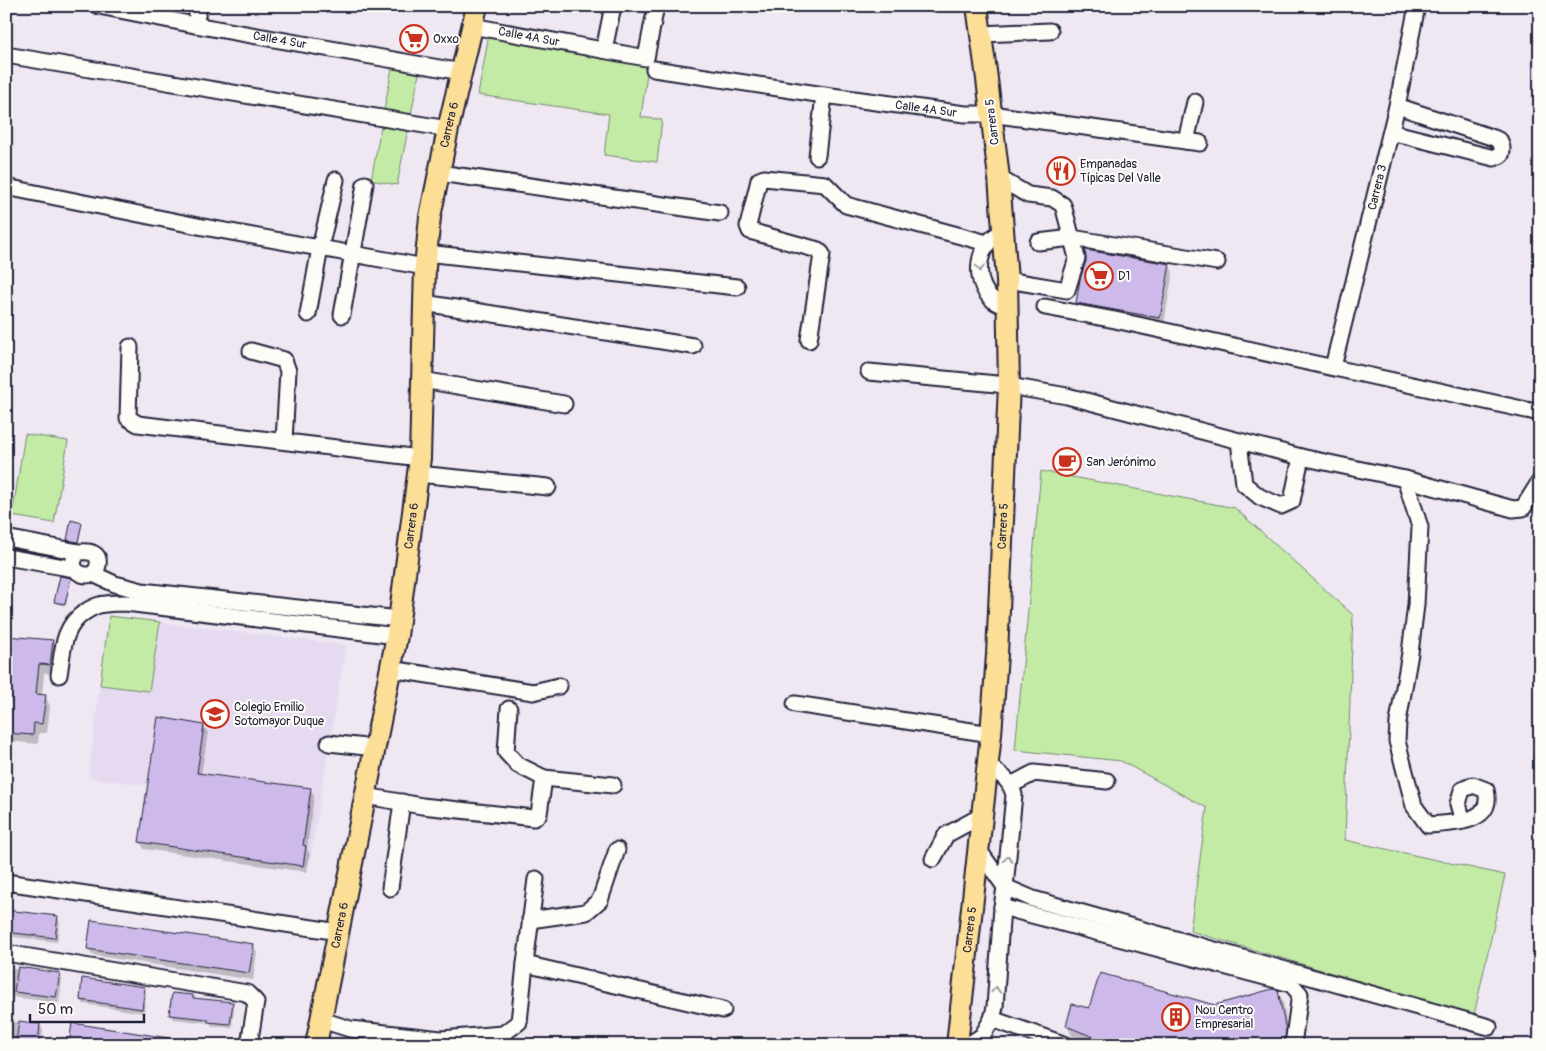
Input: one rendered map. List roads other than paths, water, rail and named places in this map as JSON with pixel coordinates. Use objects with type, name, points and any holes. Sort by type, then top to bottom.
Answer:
[{"type":"main road","name":"Carrera 6","points":[[316,1045],[398,628],[419,466],[424,303],[430,217],[448,129],[477,6]]},
{"type":"main road","name":"Carrera 5","points":[[956,1045],[991,734],[997,655],[1009,385],[1004,229],[976,6]]},
{"type":"street","name":"Calle 4 Sur","points":[[99,6],[195,25],[462,72]]},
{"type":"street","points":[[195,25],[199,6]]},
{"type":"street","points":[[604,50],[613,6]]},
{"type":"street","points":[[650,63],[656,6]]},
{"type":"street","name":"Carrera 3","points":[[1333,367],[1397,106],[1417,6]]},
{"type":"street","name":"Calle 4A Sur","points":[[472,26],[604,50],[650,63],[824,95],[965,114],[991,114],[1193,142],[1195,102]]},
{"type":"street","points":[[981,34],[1050,31]]},
{"type":"street","points":[[6,55],[448,129]]},
{"type":"street","points":[[817,156],[824,95]]},
{"type":"street","points":[[1390,132],[1494,158],[1501,155],[1502,152],[1500,141],[1494,138],[1397,106]]},
{"type":"street","points":[[439,173],[720,213]]},
{"type":"street","points":[[809,340],[822,254],[818,250],[750,232],[748,226],[759,180],[764,178],[825,184],[846,205],[987,243]]},
{"type":"street","points":[[999,178],[1028,195],[1052,198],[1063,205],[1077,258],[1067,290],[1007,280]]},
{"type":"street","points":[[308,314],[320,248],[336,180]]},
{"type":"street","points":[[342,315],[366,184]]},
{"type":"street","points":[[6,187],[392,262],[426,260],[736,287]]},
{"type":"street","points":[[1004,229],[987,243],[980,257],[979,273],[984,288],[994,301],[1008,308]]},
{"type":"street","points":[[1038,242],[1072,238],[1217,262]]},
{"type":"street","points":[[424,303],[693,346]]},
{"type":"street","points":[[1045,307],[1115,320],[1540,413]]},
{"type":"street","points":[[130,347],[128,418],[138,424],[284,442],[548,486]]},
{"type":"street","points":[[251,351],[284,360],[288,371],[284,442]]},
{"type":"street","points":[[869,372],[1009,385],[1067,396],[1300,457],[1405,478],[1513,509],[1523,508],[1540,480]]},
{"type":"street","points":[[422,380],[564,404]]},
{"type":"street","points":[[1239,442],[1244,484],[1260,497],[1281,506],[1292,501],[1300,457]]},
{"type":"street","points":[[1405,478],[1420,527],[1416,605],[1398,722],[1397,740],[1414,806],[1428,825],[1463,821]]},
{"type":"street","points":[[6,538],[79,552],[89,550],[98,558],[99,564],[93,574]]},
{"type":"street","points":[[34,562],[38,544]]},
{"type":"street","points":[[79,552],[73,563],[78,573],[83,575],[93,574],[115,584],[142,591],[398,628]]},
{"type":"street","points":[[6,557],[75,569]]},
{"type":"street","points":[[59,675],[64,641],[69,626],[80,615],[105,604],[126,603],[398,628]]},
{"type":"street","points":[[391,669],[533,692],[559,686]]},
{"type":"street","points":[[795,704],[991,734]]},
{"type":"street","points":[[509,709],[506,752],[518,765],[544,778],[614,785]]},
{"type":"street","points":[[329,743],[375,748]]},
{"type":"street","points":[[968,1045],[982,1036],[992,1019],[995,1006],[1002,907],[1014,795],[1011,785],[1005,778],[988,766]]},
{"type":"street","points":[[1011,785],[1034,773],[1107,781]]},
{"type":"street","points":[[366,796],[422,806],[534,818],[539,814],[544,778]]},
{"type":"street","points":[[390,888],[402,802]]},
{"type":"street","points":[[933,859],[946,835],[981,816]]},
{"type":"street","points":[[978,849],[1005,887],[1034,899],[1489,1027]]},
{"type":"street","points":[[530,920],[586,912],[600,900],[618,850]]},
{"type":"street","points":[[320,1022],[331,1023],[350,1029],[441,1042],[503,1034],[519,1022],[524,964],[536,879]]},
{"type":"street","points":[[6,882],[339,932]]},
{"type":"street","points":[[1002,907],[1291,984],[1300,994],[1292,1045]]},
{"type":"street","points":[[6,953],[247,993],[256,1002],[249,1045]]},
{"type":"street","points":[[524,964],[722,1010]]},
{"type":"street","points":[[992,1019],[1066,1045]]},
{"type":"place","name":"Oxxo","points":[[414,39]]},
{"type":"place","name":"Empanadas Típicas Del Valle","points":[[1061,171]]},
{"type":"place","name":"D1","points":[[1099,276]]},
{"type":"place","name":"San Jerónimo","points":[[1067,462]]},
{"type":"place","name":"Colegio Emilio Sotomayor Duque","points":[[215,714]]},
{"type":"place","name":"Nou Centro Empresarial","points":[[1176,1017]]}]
